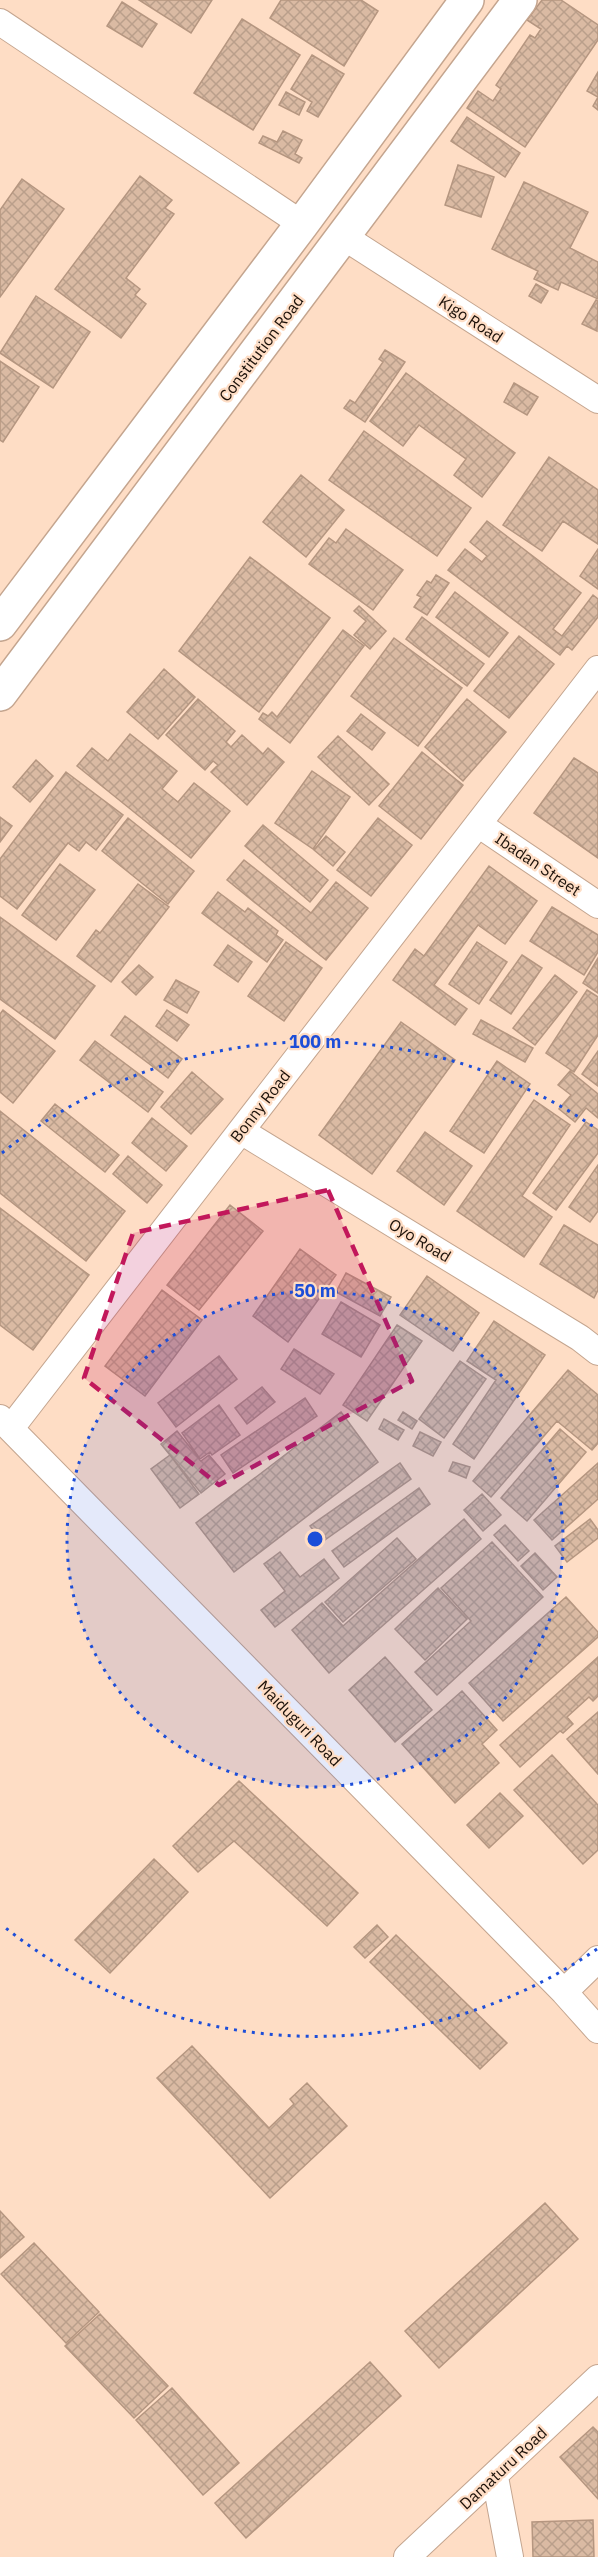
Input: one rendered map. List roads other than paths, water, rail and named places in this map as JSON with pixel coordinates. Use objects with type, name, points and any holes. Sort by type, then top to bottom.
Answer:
[{"type":"main road","points":[[0,624],[302,224],[467,0]]},
{"type":"main road","name":"Constitution Road","points":[[0,694],[520,0]]},
{"type":"street","points":[[0,22],[302,224]]},
{"type":"street","name":"Kigo Road","points":[[344,237],[598,400]]},
{"type":"street","name":"Bonny Road","points":[[5,1423],[241,1131],[598,669]]},
{"type":"street","name":"Ibadan Street","points":[[478,824],[598,905]]},
{"type":"street","name":"Oyo Road","points":[[241,1131],[580,1338],[598,1352]]},
{"type":"street","name":"Maiduguri Road","points":[[5,1423],[564,1992],[598,2030]]},
{"type":"street","points":[[564,1992],[598,1959]]},
{"type":"street","name":"Damaturu Road","points":[[407,2557],[495,2477],[598,2378]]},
{"type":"street","points":[[495,2477],[510,2557]]}]
